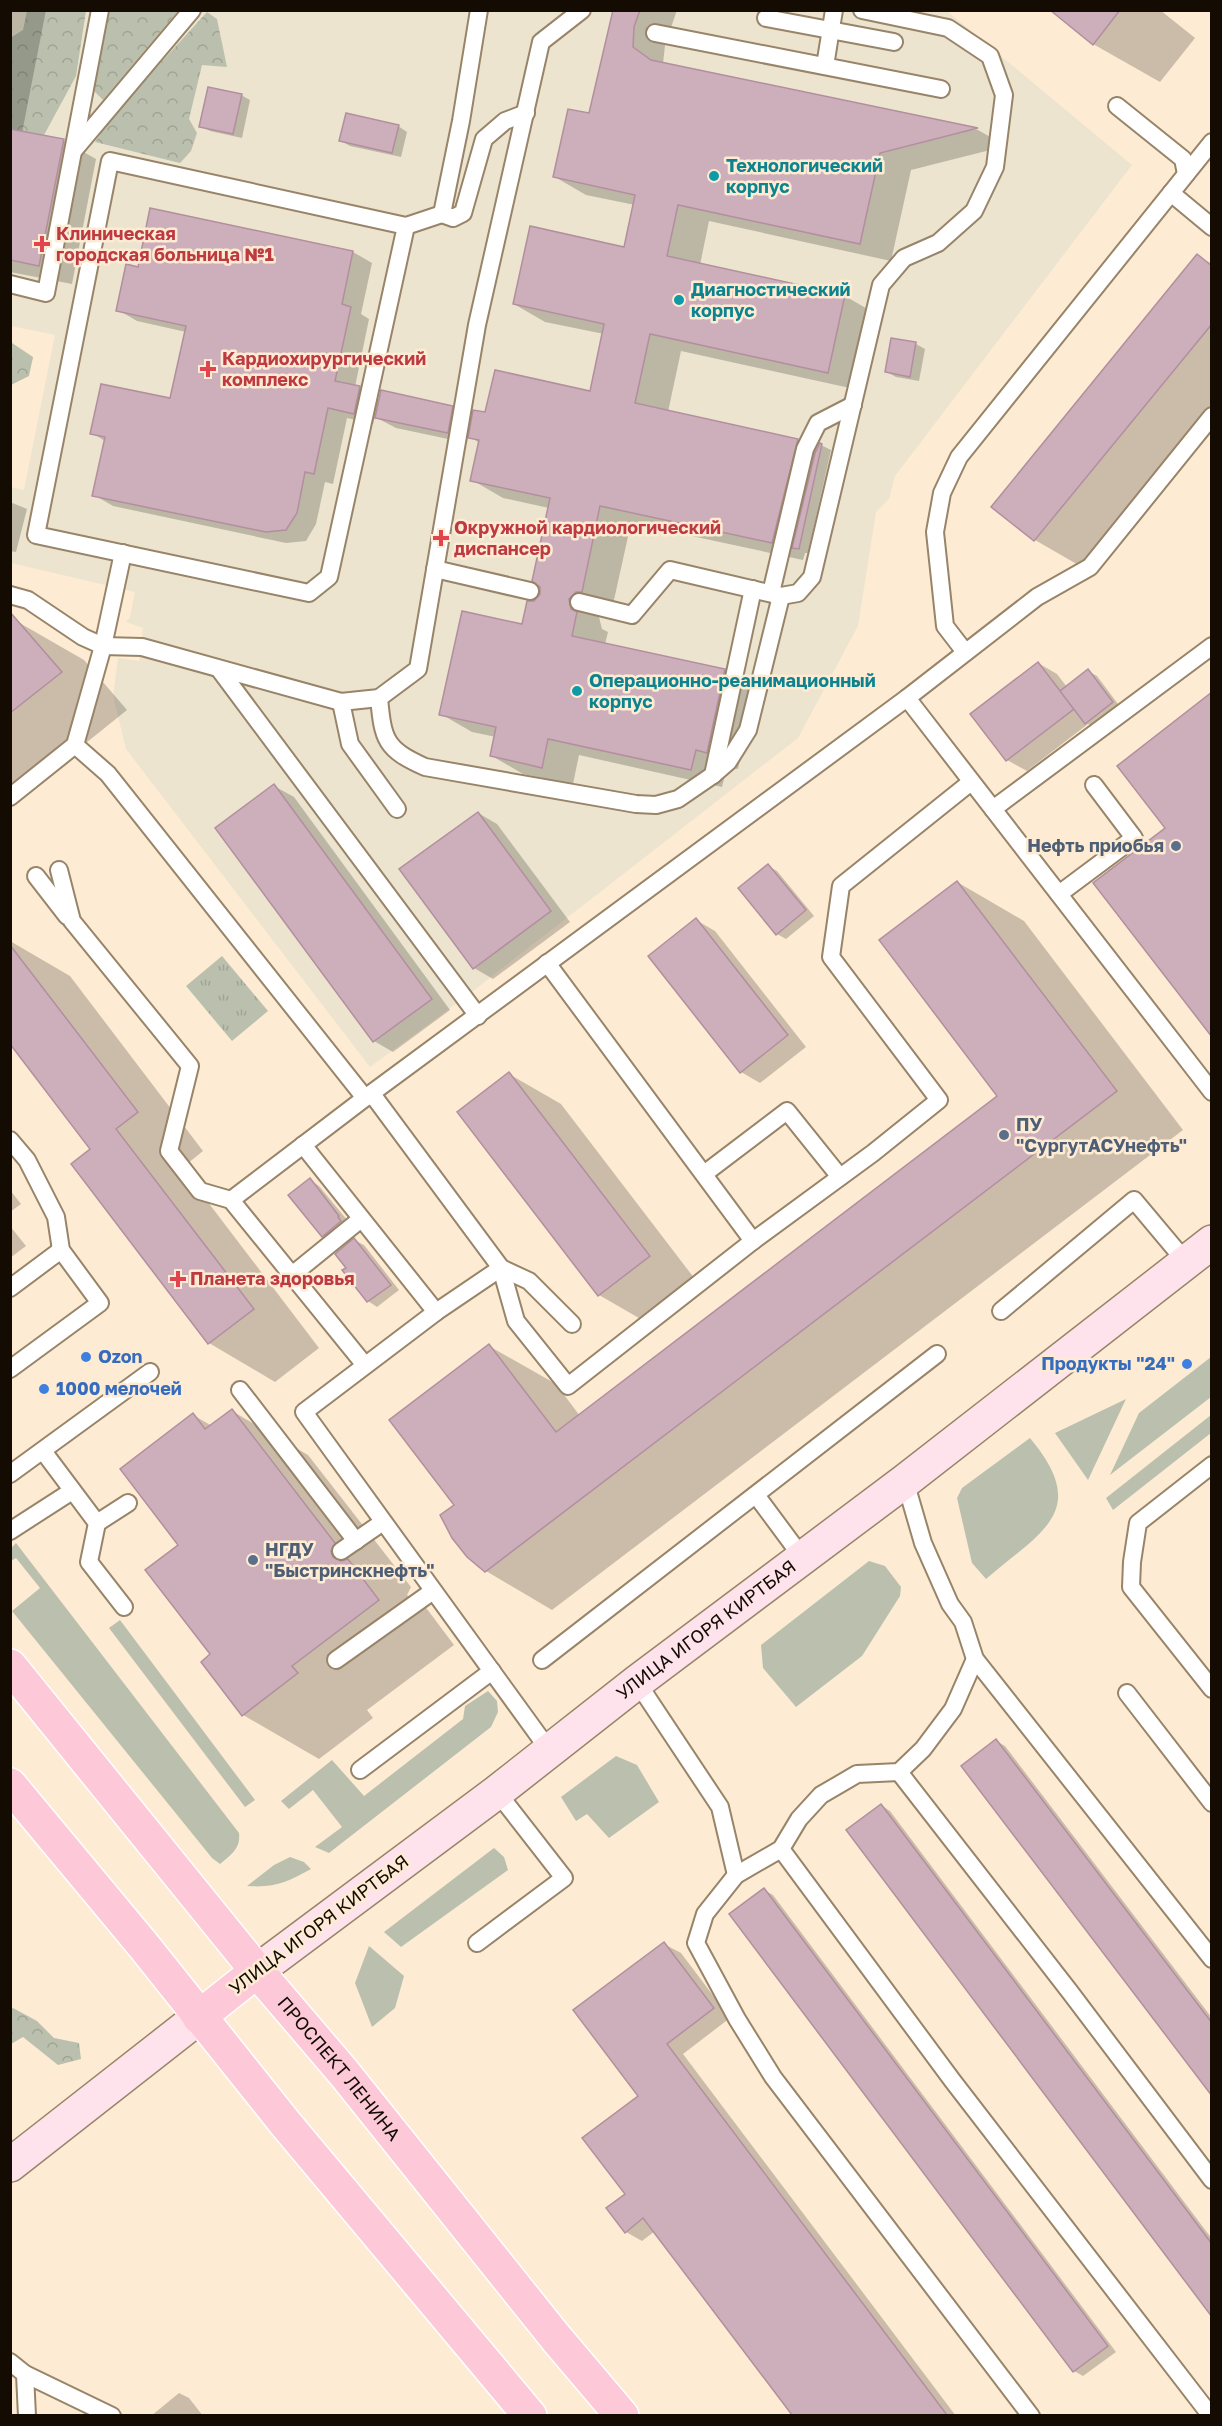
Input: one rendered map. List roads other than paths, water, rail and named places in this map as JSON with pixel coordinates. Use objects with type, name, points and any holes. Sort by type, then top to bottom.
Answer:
[{"type":"main road","name":"УЛИЦА ИГОРЯ КИРТБАЯ","points":[[199,2017],[345,1903],[497,1792],[637,1682],[905,1481],[1212,1242]]},
{"type":"main road","name":"ПРОСПЕКТ ЛЕНИНА","points":[[10,1666],[257,1971],[344,2073],[556,2338],[622,2415]]},
{"type":"main road","points":[[10,1785],[143,1945],[320,2165],[530,2415]]},
{"type":"main road","points":[[10,2166],[199,2017]]},
{"type":"lane","points":[[10,284],[46,293],[100,10]]},
{"type":"lane","points":[[73,151],[192,10]]},
{"type":"lane","points":[[442,214],[461,121],[479,10]]},
{"type":"lane","points":[[10,596],[28,600],[82,637],[103,646],[141,647],[341,702],[379,698],[418,669],[477,325],[541,42],[582,10]]},
{"type":"lane","points":[[825,66],[834,10]]},
{"type":"lane","points":[[579,602],[632,615],[670,570],[776,594],[798,593],[812,577],[881,285],[904,258],[938,243],[974,211],[995,167],[1004,95],[990,56],[948,28],[862,10]]},
{"type":"lane","points":[[766,18],[894,42]]},
{"type":"lane","points":[[655,33],[941,89]]},
{"type":"lane","points":[[1117,106],[1183,159],[1186,174]]},
{"type":"lane","points":[[406,226],[329,577],[309,593],[36,535],[110,161],[406,226],[442,214],[453,218],[463,213],[484,139],[505,121],[525,113]]},
{"type":"lane","points":[[965,652],[945,626],[939,590],[934,532],[942,492],[959,457],[1212,142]]},
{"type":"lane","points":[[1171,193],[1212,227]]},
{"type":"lane","points":[[379,698],[382,729],[387,741],[397,752],[425,767],[636,804],[656,805],[678,799],[728,762],[748,730],[805,449],[818,423],[853,405]]},
{"type":"lane","points":[[231,1200],[547,963],[907,698],[1037,597],[1090,567],[1212,416]]},
{"type":"lane","points":[[10,797],[75,744],[103,646],[123,553]]},
{"type":"lane","points":[[435,569],[530,591]]},
{"type":"lane","points":[[713,775],[753,590]]},
{"type":"lane","points":[[993,809],[1212,646]]},
{"type":"lane","points":[[219,669],[478,1016]]},
{"type":"lane","points":[[907,698],[1212,1092]]},
{"type":"lane","points":[[341,702],[350,744],[398,808]]},
{"type":"lane","points":[[75,744],[108,774],[369,1096],[501,1268],[516,1321],[568,1386],[753,1241],[939,1100],[831,957],[841,886],[971,782]]},
{"type":"lane","points":[[1059,894],[1134,838],[1094,785]]},
{"type":"lane","points":[[59,870],[72,921]]},
{"type":"lane","points":[[36,876],[190,1066],[169,1151],[200,1191],[231,1200],[364,1364]]},
{"type":"lane","points":[[547,963],[753,1241]]},
{"type":"lane","points":[[704,1174],[787,1111],[840,1177]]},
{"type":"lane","points":[[10,1140],[27,1160],[56,1217],[61,1250],[100,1303],[10,1369]]},
{"type":"lane","points":[[303,1145],[436,1312]]},
{"type":"lane","points":[[1001,1311],[1134,1200],[1186,1262]]},
{"type":"lane","points":[[292,1275],[361,1219]]},
{"type":"lane","points":[[10,1288],[61,1250]]},
{"type":"lane","points":[[501,1268],[364,1364],[304,1412],[549,1750]]},
{"type":"lane","points":[[501,1268],[529,1281],[572,1324]]},
{"type":"lane","points":[[542,1660],[938,1354]]},
{"type":"lane","points":[[10,1474],[150,1372]]},
{"type":"lane","points":[[240,1390],[356,1540]]},
{"type":"lane","points":[[43,1451],[97,1523]]},
{"type":"lane","points":[[1212,1464],[1137,1522],[1131,1587],[1212,1689]]},
{"type":"lane","points":[[905,1481],[923,1543],[950,1604],[963,1622],[975,1659],[1212,1959]]},
{"type":"lane","points":[[10,1531],[72,1491]]},
{"type":"lane","points":[[756,1495],[802,1557]]},
{"type":"lane","points":[[124,1607],[89,1562],[97,1523],[128,1503]]},
{"type":"lane","points":[[341,1551],[383,1522]]},
{"type":"lane","points":[[336,1660],[433,1591]]},
{"type":"lane","points":[[975,1659],[953,1709],[922,1749],[899,1772],[857,1774],[821,1795],[799,1819],[781,1849],[736,1875],[705,1914],[696,1943],[737,2019],[773,2077],[1030,2415]]},
{"type":"lane","points":[[360,1770],[492,1671]]},
{"type":"lane","points":[[637,1682],[720,1807],[736,1875]]},
{"type":"lane","points":[[1127,1693],[1212,1803]]},
{"type":"lane","points":[[899,1772],[1077,2001],[1212,2180]]},
{"type":"lane","points":[[477,1943],[564,1878],[497,1792]]},
{"type":"lane","points":[[781,1849],[952,2080],[1211,2415]]},
{"type":"lane","points":[[10,2362],[25,2374],[112,2415]]},
{"type":"lane","points":[[25,2374],[27,2415]]},
{"type":"place","name":"Технологический корпус","points":[[714,176]]},
{"type":"place","name":"Клиническая городская больница №1","points":[[42,244]]},
{"type":"place","name":"Диагностический корпус","points":[[679,300]]},
{"type":"place","name":"Кардиохирургический комплекс","points":[[208,369]]},
{"type":"place","name":"Окружной кардиологический диспансер","points":[[441,538]]},
{"type":"place","name":"Операционно-реанимационный корпус","points":[[577,691]]},
{"type":"place","name":"Нефть приобья","points":[[1176,846]]},
{"type":"place","name":"ПУ \"СургутАСУнефть\"","points":[[1004,1135]]},
{"type":"place","name":"Планета здоровья","points":[[178,1279]]},
{"type":"place","name":"Ozon","points":[[86,1357]]},
{"type":"place","name":"Продукты \"24\"","points":[[1187,1364]]},
{"type":"place","name":"1000 мелочей","points":[[44,1389]]},
{"type":"place","name":"НГДУ \"Быстринскнефть\"","points":[[253,1560]]}]
